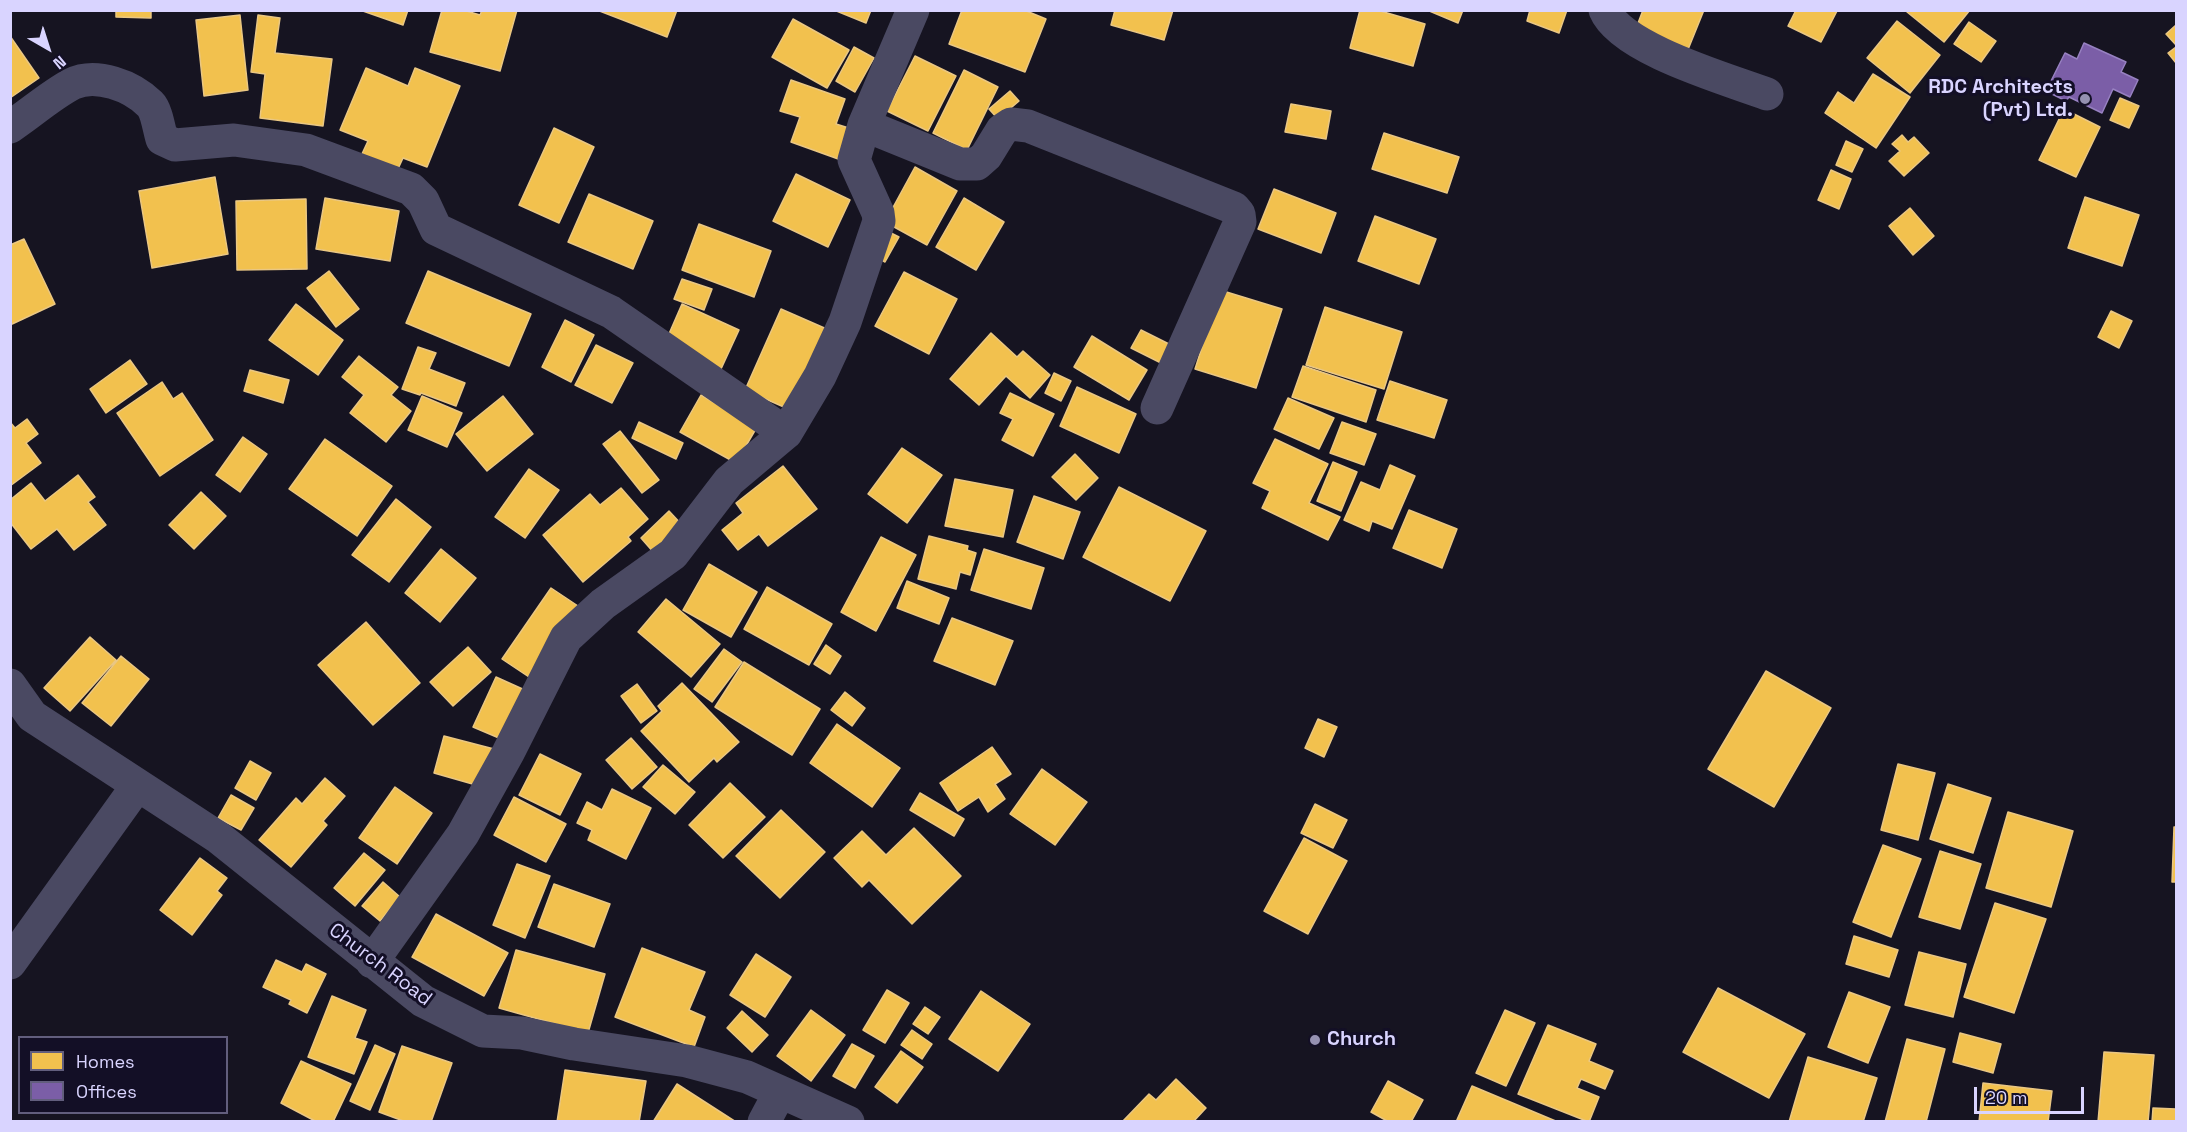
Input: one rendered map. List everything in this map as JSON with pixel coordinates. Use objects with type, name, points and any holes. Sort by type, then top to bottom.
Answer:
[{"type":"street","points":[[372,962],[462,834],[508,753],[566,638],[603,604],[673,554],[729,481],[786,433],[819,376],[845,322],[879,221],[878,213],[854,160],[864,125],[913,10]]},
{"type":"street","points":[[1605,10],[1609,20],[1647,49],[1767,94]]},
{"type":"street","points":[[10,127],[72,84],[88,78],[99,79],[123,86],[151,105],[162,139],[175,145],[234,140],[306,150],[411,189],[423,201],[436,229],[611,312],[786,433]]},
{"type":"street","points":[[864,125],[960,164],[976,164],[986,156],[1002,130],[1011,124],[1028,126],[1234,208],[1239,214],[1240,222],[1157,408]]},
{"type":"street","name":"Church Road","points":[[10,685],[32,716],[219,838],[423,1001],[483,1031],[522,1033],[574,1044],[687,1061],[747,1077],[848,1122]]},
{"type":"street","points":[[10,963],[137,786]]},
{"type":"street","points":[[764,1122],[780,1092]]},
{"type":"building: Homes","points":[[116,10],[151,10],[151,18],[116,17]]},
{"type":"building: Homes","points":[[360,10],[408,10],[403,25]]},
{"type":"building: Homes","points":[[442,10],[463,10],[480,15],[482,10],[517,10],[500,71],[430,52]]},
{"type":"building: Homes","points":[[597,10],[677,10],[667,37]]},
{"type":"building: Homes","points":[[834,10],[871,10],[866,23]]},
{"type":"building: Homes","points":[[962,10],[1024,10],[1046,19],[1025,72],[949,44]]},
{"type":"building: Homes","points":[[1115,10],[1173,10],[1164,40],[1111,25]]},
{"type":"building: Homes","points":[[1360,10],[1377,10],[1425,24],[1413,66],[1350,48]]},
{"type":"building: Homes","points":[[1427,10],[1463,10],[1458,23]]},
{"type":"building: Homes","points":[[1530,10],[1567,10],[1559,33],[1527,21]]},
{"type":"building: Homes","points":[[1643,10],[1704,10],[1687,52],[1635,31]]},
{"type":"building: Homes","points":[[1796,10],[1837,11],[1821,42],[1788,26]]},
{"type":"building: Homes","points":[[1908,10],[1970,10],[1944,42],[1907,12]]},
{"type":"building: Homes","points":[[240,15],[248,90],[204,96],[196,20]]},
{"type":"building: Homes","points":[[258,15],[280,18],[275,53],[332,59],[323,126],[260,118],[265,74],[251,72]]},
{"type":"building: Homes","points":[[793,19],[849,50],[827,88],[772,57]]},
{"type":"building: Homes","points":[[1897,21],[1940,55],[1910,93],[1867,58]]},
{"type":"building: Homes","points":[[1969,22],[1996,41],[1981,62],[1954,44]]},
{"type":"building: Homes","points":[[2176,25],[2176,45],[2166,34]]},
{"type":"building: Homes","points":[[10,36],[39,78],[10,98]]},
{"type":"building: Homes","points":[[854,47],[874,58],[855,92],[836,81]]},
{"type":"building: Homes","points":[[2176,47],[2176,63],[2168,53]]},
{"type":"building: Homes","points":[[915,56],[956,76],[928,131],[887,111]]},
{"type":"building: Homes","points":[[366,68],[408,86],[415,68],[460,86],[427,167],[403,158],[397,171],[361,156],[368,141],[340,130]]},
{"type":"building: Homes","points":[[964,70],[998,87],[967,150],[933,133]]},
{"type":"building: Homes","points":[[1873,74],[1910,97],[1876,148],[1825,113],[1838,92],[1854,103]]},
{"type":"building: Homes","points":[[791,80],[845,99],[836,124],[852,129],[841,160],[791,142],[800,117],[780,111]]},
{"type":"building: Homes","points":[[1010,91],[1019,101],[998,119],[989,109]]},
{"type":"building: Homes","points":[[2120,98],[2139,106],[2129,128],[2110,120]]},
{"type":"building: Homes","points":[[1291,104],[1331,111],[1326,139],[1285,132]]},
{"type":"building: Homes","points":[[2064,109],[2100,127],[2076,177],[2039,160]]},
{"type":"building: Homes","points":[[554,128],[594,147],[559,223],[519,205]]},
{"type":"building: Homes","points":[[1384,133],[1459,157],[1447,193],[1372,169]]},
{"type":"building: Homes","points":[[1902,135],[1908,142],[1914,137],[1929,153],[1904,176],[1889,161],[1900,151],[1892,144]]},
{"type":"building: Homes","points":[[1846,141],[1863,149],[1852,172],[1836,165]]},
{"type":"building: Homes","points":[[915,167],[957,191],[927,245],[885,222]]},
{"type":"building: Homes","points":[[1831,170],[1851,179],[1839,209],[1818,200]]},
{"type":"building: Homes","points":[[796,174],[850,200],[828,247],[773,221]]},
{"type":"building: Homes","points":[[215,177],[228,254],[152,268],[139,191]]},
{"type":"building: Homes","points":[[1274,189],[1336,213],[1321,253],[1258,229]]},
{"type":"building: Homes","points":[[589,194],[653,221],[633,269],[568,242]]},
{"type":"building: Homes","points":[[2085,197],[2139,215],[2122,266],[2068,248]]},
{"type":"building: Homes","points":[[325,198],[399,211],[390,261],[316,249]]},
{"type":"building: Homes","points":[[964,198],[1004,222],[976,270],[936,247]]},
{"type":"building: Homes","points":[[306,199],[307,269],[237,270],[236,201]]},
{"type":"building: Homes","points":[[1910,208],[1934,236],[1913,255],[1889,226]]},
{"type":"building: Homes","points":[[1375,216],[1436,239],[1419,284],[1358,261]]},
{"type":"building: Homes","points":[[699,224],[771,251],[754,297],[682,270]]},
{"type":"building: Homes","points":[[885,230],[899,237],[885,262],[872,254]]},
{"type":"building: Homes","points":[[24,239],[55,304],[10,325],[10,245]]},
{"type":"building: Homes","points":[[329,271],[359,309],[336,327],[307,288]]},
{"type":"building: Homes","points":[[428,271],[531,314],[509,366],[406,323]]},
{"type":"building: Homes","points":[[904,272],[957,299],[929,354],[875,326]]},
{"type":"building: Homes","points":[[682,279],[712,289],[704,310],[674,299]]},
{"type":"building: Homes","points":[[1220,290],[1282,309],[1256,388],[1195,369]]},
{"type":"building: Homes","points":[[296,304],[343,340],[318,375],[269,340]]},
{"type":"building: Homes","points":[[682,304],[739,330],[721,369],[665,343]]},
{"type":"building: Homes","points":[[1325,307],[1402,332],[1384,389],[1306,365]]},
{"type":"building: Homes","points":[[781,309],[829,330],[793,411],[745,390]]},
{"type":"building: Homes","points":[[2111,311],[2132,321],[2119,348],[2098,337]]},
{"type":"building: Homes","points":[[565,320],[594,335],[571,382],[542,367]]},
{"type":"building: Homes","points":[[1141,330],[1171,345],[1163,364],[1131,348]]},
{"type":"building: Homes","points":[[991,333],[1017,357],[1023,351],[1050,375],[1030,398],[1006,376],[979,405],[950,379]]},
{"type":"building: Homes","points":[[1092,336],[1147,370],[1129,400],[1074,367]]},
{"type":"building: Homes","points":[[596,345],[633,363],[612,403],[575,385]]},
{"type":"building: Homes","points":[[418,347],[436,353],[429,369],[465,383],[456,406],[421,393],[420,395],[402,389]]},
{"type":"building: Homes","points":[[359,356],[398,387],[391,395],[411,411],[386,442],[350,413],[364,395],[342,377]]},
{"type":"building: Homes","points":[[130,360],[147,384],[106,413],[90,389]]},
{"type":"building: Homes","points":[[1303,366],[1376,390],[1366,422],[1292,397]]},
{"type":"building: Homes","points":[[250,370],[289,380],[283,403],[244,391]]},
{"type":"building: Homes","points":[[1054,373],[1071,381],[1061,401],[1045,393]]},
{"type":"building: Homes","points":[[1390,381],[1447,400],[1434,438],[1377,420]]},
{"type":"building: Homes","points":[[162,382],[173,399],[182,393],[213,440],[160,476],[117,413]]},
{"type":"building: Homes","points":[[1077,387],[1136,414],[1119,453],[1060,426]]},
{"type":"building: Homes","points":[[1010,393],[1054,414],[1033,456],[1002,440],[1013,419],[1000,413]]},
{"type":"building: Homes","points":[[701,395],[757,427],[736,463],[680,432]]},
{"type":"building: Homes","points":[[422,396],[462,413],[447,447],[408,430]]},
{"type":"building: Homes","points":[[503,396],[533,434],[487,471],[456,434]]},
{"type":"building: Homes","points":[[1288,398],[1334,418],[1319,449],[1274,429]]},
{"type":"building: Homes","points":[[27,419],[38,434],[26,443],[41,463],[10,486],[10,422],[15,428]]},
{"type":"building: Homes","points":[[639,422],[683,443],[676,459],[632,438]]},
{"type":"building: Homes","points":[[1342,422],[1376,434],[1364,465],[1330,453]]},
{"type":"building: Homes","points":[[620,431],[659,480],[642,493],[603,444]]},
{"type":"building: Homes","points":[[243,437],[267,454],[240,492],[216,475]]},
{"type":"building: Homes","points":[[325,439],[392,486],[357,536],[289,489]]},
{"type":"building: Homes","points":[[1275,439],[1328,464],[1309,503],[1340,517],[1328,540],[1262,508],[1270,491],[1253,483]]},
{"type":"building: Homes","points":[[902,448],[942,475],[907,523],[868,494]]},
{"type":"building: Homes","points":[[1075,454],[1098,478],[1076,500],[1052,477]]},
{"type":"building: Homes","points":[[1333,462],[1357,472],[1341,511],[1317,501]]},
{"type":"building: Homes","points":[[1390,465],[1415,476],[1392,529],[1372,521],[1369,531],[1344,520],[1361,482],[1380,490]]},
{"type":"building: Homes","points":[[783,466],[817,509],[768,546],[759,534],[738,550],[722,530],[743,513],[736,503]]},
{"type":"building: Homes","points":[[529,469],[559,490],[525,538],[495,517]]},
{"type":"building: Homes","points":[[78,475],[95,497],[88,502],[106,525],[74,550],[57,529],[31,549],[10,522],[10,500],[31,483],[45,501]]},
{"type":"building: Homes","points":[[955,479],[1013,490],[1003,537],[945,526]]},
{"type":"building: Homes","points":[[1119,487],[1206,531],[1170,601],[1083,557]]},
{"type":"building: Homes","points":[[621,488],[648,519],[628,537],[631,541],[583,582],[543,535],[590,494],[600,505]]},
{"type":"building: Homes","points":[[201,492],[226,516],[194,549],[169,525]]},
{"type":"building: Homes","points":[[1034,496],[1080,512],[1063,559],[1017,542]]},
{"type":"building: Homes","points":[[396,499],[431,527],[389,582],[352,555]]},
{"type":"building: Homes","points":[[1409,510],[1457,529],[1442,568],[1393,548]]},
{"type":"building: Homes","points":[[669,511],[683,526],[655,554],[641,538]]},
{"type":"building: Homes","points":[[929,536],[968,546],[967,550],[976,553],[970,575],[960,572],[956,589],[918,579]]},
{"type":"building: Homes","points":[[881,537],[916,555],[876,631],[841,612]]},
{"type":"building: Homes","points":[[441,549],[476,578],[440,622],[405,593]]},
{"type":"building: Homes","points":[[984,549],[1044,568],[1031,609],[971,590]]},
{"type":"building: Homes","points":[[709,564],[757,592],[731,637],[683,610]]},
{"type":"building: Homes","points":[[907,581],[949,598],[939,624],[897,608]]},
{"type":"building: Homes","points":[[767,587],[832,624],[809,665],[744,629]]},
{"type":"building: Homes","points":[[551,588],[578,606],[529,677],[502,659]]},
{"type":"building: Homes","points":[[666,599],[720,644],[691,677],[638,632]]},
{"type":"building: Homes","points":[[952,618],[1013,641],[995,685],[934,661]]},
{"type":"building: Homes","points":[[366,622],[420,683],[373,725],[318,665]]},
{"type":"building: Homes","points":[[90,637],[116,660],[70,711],[44,688]]},
{"type":"building: Homes","points":[[826,645],[841,656],[830,674],[814,664]]},
{"type":"building: Homes","points":[[468,647],[491,672],[453,706],[430,682]]},
{"type":"building: Homes","points":[[724,649],[742,662],[712,702],[694,689]]},
{"type":"building: Homes","points":[[121,656],[149,679],[111,726],[82,703]]},
{"type":"building: Homes","points":[[744,662],[820,709],[792,755],[715,707]]},
{"type":"building: Homes","points":[[1766,671],[1831,708],[1774,807],[1708,769]]},
{"type":"building: Homes","points":[[496,677],[527,691],[506,741],[473,727]]},
{"type":"building: Homes","points":[[682,683],[739,742],[717,762],[714,758],[689,782],[641,731],[662,711],[658,706]]},
{"type":"building: Homes","points":[[637,684],[657,711],[641,723],[621,696]]},
{"type":"building: Homes","points":[[845,692],[865,708],[852,726],[831,710]]},
{"type":"building: Homes","points":[[1318,719],[1337,727],[1324,757],[1305,748]]},
{"type":"building: Homes","points":[[837,724],[900,768],[872,807],[810,763]]},
{"type":"building: Homes","points":[[444,736],[494,749],[483,787],[434,773]]},
{"type":"building: Homes","points":[[631,738],[657,767],[632,789],[606,760]]},
{"type":"building: Homes","points":[[992,747],[1011,774],[995,784],[1005,799],[988,812],[979,797],[958,811],[940,783]]},
{"type":"building: Homes","points":[[540,754],[581,774],[560,815],[519,795]]},
{"type":"building: Homes","points":[[250,761],[271,773],[256,800],[235,788]]},
{"type":"building: Homes","points":[[1898,764],[1935,773],[1918,840],[1881,830]]},
{"type":"building: Homes","points":[[663,765],[695,792],[675,814],[643,787]]},
{"type":"building: Homes","points":[[1042,769],[1087,802],[1055,845],[1010,814]]},
{"type":"building: Homes","points":[[325,778],[345,796],[323,821],[327,825],[291,867],[259,840],[296,798],[302,804]]},
{"type":"building: Homes","points":[[730,783],[765,817],[723,858],[689,825]]},
{"type":"building: Homes","points":[[1948,784],[1991,798],[1973,853],[1930,839]]},
{"type":"building: Homes","points":[[395,787],[432,813],[397,864],[359,838]]},
{"type":"building: Homes","points":[[612,789],[651,808],[626,859],[588,840],[592,830],[577,823],[587,802],[602,810]]},
{"type":"building: Homes","points":[[920,793],[964,819],[954,836],[910,810]]},
{"type":"building: Homes","points":[[231,795],[254,808],[241,830],[218,818]]},
{"type":"building: Homes","points":[[514,797],[566,824],[546,862],[494,835]]},
{"type":"building: Homes","points":[[1315,804],[1347,820],[1333,848],[1301,833]]},
{"type":"building: Homes","points":[[781,810],[825,852],[780,898],[736,856]]},
{"type":"building: Homes","points":[[2008,812],[2073,831],[2051,907],[1986,888]]},
{"type":"building: Homes","points":[[2174,827],[2176,827],[2176,882],[2172,882]]},
{"type":"building: Homes","points":[[914,828],[961,876],[912,924],[869,880],[862,887],[834,858],[862,831],[886,855]]},
{"type":"building: Homes","points":[[1304,838],[1347,861],[1308,934],[1264,911]]},
{"type":"building: Homes","points":[[1883,845],[1921,859],[1891,937],[1853,922]]},
{"type":"building: Homes","points":[[1940,851],[1981,864],[1960,929],[1919,917]]},
{"type":"building: Homes","points":[[364,853],[385,870],[355,906],[334,888]]},
{"type":"building: Homes","points":[[200,858],[227,878],[217,891],[222,895],[192,935],[160,910]]},
{"type":"building: Homes","points":[[517,864],[550,876],[525,938],[493,925]]},
{"type":"building: Homes","points":[[383,882],[400,897],[380,921],[362,906]]},
{"type":"building: Homes","points":[[554,884],[610,904],[594,947],[538,927]]},
{"type":"building: Homes","points":[[1995,903],[2046,919],[2014,1013],[1964,997]]},
{"type":"building: Homes","points":[[436,914],[508,953],[484,996],[412,957]]},
{"type":"building: Homes","points":[[1854,936],[1898,950],[1889,977],[1846,964]]},
{"type":"building: Homes","points":[[642,948],[705,972],[689,1010],[705,1017],[694,1047],[615,1017]]},
{"type":"building: Homes","points":[[516,950],[605,974],[588,1033],[499,1008]]},
{"type":"building: Homes","points":[[1919,952],[1966,964],[1953,1017],[1905,1005]]},
{"type":"building: Homes","points":[[756,954],[791,977],[765,1017],[730,995]]},
{"type":"building: Homes","points":[[276,960],[302,972],[306,964],[326,974],[307,1013],[289,1004],[291,1000],[263,987]]},
{"type":"building: Homes","points":[[1718,988],[1805,1034],[1769,1098],[1683,1052]]},
{"type":"building: Homes","points":[[887,990],[909,1003],[885,1043],[863,1030]]},
{"type":"building: Homes","points":[[981,991],[1030,1024],[998,1071],[949,1039]]},
{"type":"building: Homes","points":[[1849,992],[1890,1007],[1868,1063],[1828,1047]]},
{"type":"building: Homes","points":[[332,996],[366,1010],[355,1038],[367,1042],[354,1074],[308,1057]]},
{"type":"building: Homes","points":[[925,1007],[940,1017],[928,1034],[913,1024]]},
{"type":"building: Homes","points":[[811,1010],[845,1035],[811,1081],[777,1056]]},
{"type":"building: Homes","points":[[1505,1010],[1535,1023],[1506,1086],[1476,1073]]},
{"type":"building: Homes","points":[[742,1011],[768,1035],[752,1052],[727,1028]]},
{"type":"building: Homes","points":[[1548,1025],[1596,1044],[1589,1061],[1613,1071],[1605,1089],[1581,1079],[1577,1088],[1599,1097],[1589,1122],[1518,1094]]},
{"type":"building: Homes","points":[[912,1030],[932,1044],[922,1059],[901,1045]]},
{"type":"building: Homes","points":[[1960,1033],[2001,1044],[1993,1073],[1953,1062]]},
{"type":"building: Homes","points":[[1907,1039],[1945,1049],[1926,1122],[1885,1122]]},
{"type":"building: Homes","points":[[852,1044],[874,1056],[855,1088],[833,1076]]},
{"type":"building: Homes","points":[[375,1045],[395,1054],[370,1110],[350,1101]]},
{"type":"building: Homes","points":[[402,1046],[452,1063],[431,1122],[406,1122],[379,1112]]},
{"type":"building: Homes","points":[[901,1051],[923,1067],[897,1103],[875,1087]]},
{"type":"building: Homes","points":[[2104,1052],[2154,1055],[2148,1122],[2098,1122]]},
{"type":"building: Homes","points":[[1808,1057],[1877,1078],[1863,1122],[1789,1122]]},
{"type":"building: Homes","points":[[301,1061],[351,1084],[333,1122],[317,1122],[281,1103]]},
{"type":"building: Homes","points":[[565,1070],[646,1081],[639,1122],[557,1122]]},
{"type":"building: Homes","points":[[1176,1079],[1206,1108],[1193,1122],[1122,1122],[1149,1094],[1156,1100]]},
{"type":"building: Homes","points":[[1388,1081],[1423,1100],[1411,1122],[1389,1122],[1371,1112]]},
{"type":"building: Homes","points":[[1983,1083],[2052,1091],[2048,1122],[1979,1122]]},
{"type":"building: Homes","points":[[677,1084],[736,1122],[653,1122]]},
{"type":"building: Homes","points":[[1472,1086],[1558,1122],[1456,1122]]},
{"type":"building: Homes","points":[[2153,1108],[2176,1109],[2176,1122],[2152,1122]]},
{"type":"building: Offices","points":[[2084,43],[2126,62],[2121,72],[2138,80],[2130,97],[2113,89],[2102,113],[2069,97],[2066,101],[2046,91],[2065,53],[2077,59]]},
{"type":"place","name":"RDC Architects (Pvt) Ltd.","points":[[2085,99]]},
{"type":"place","name":"Church","points":[[1315,1040]]}]
